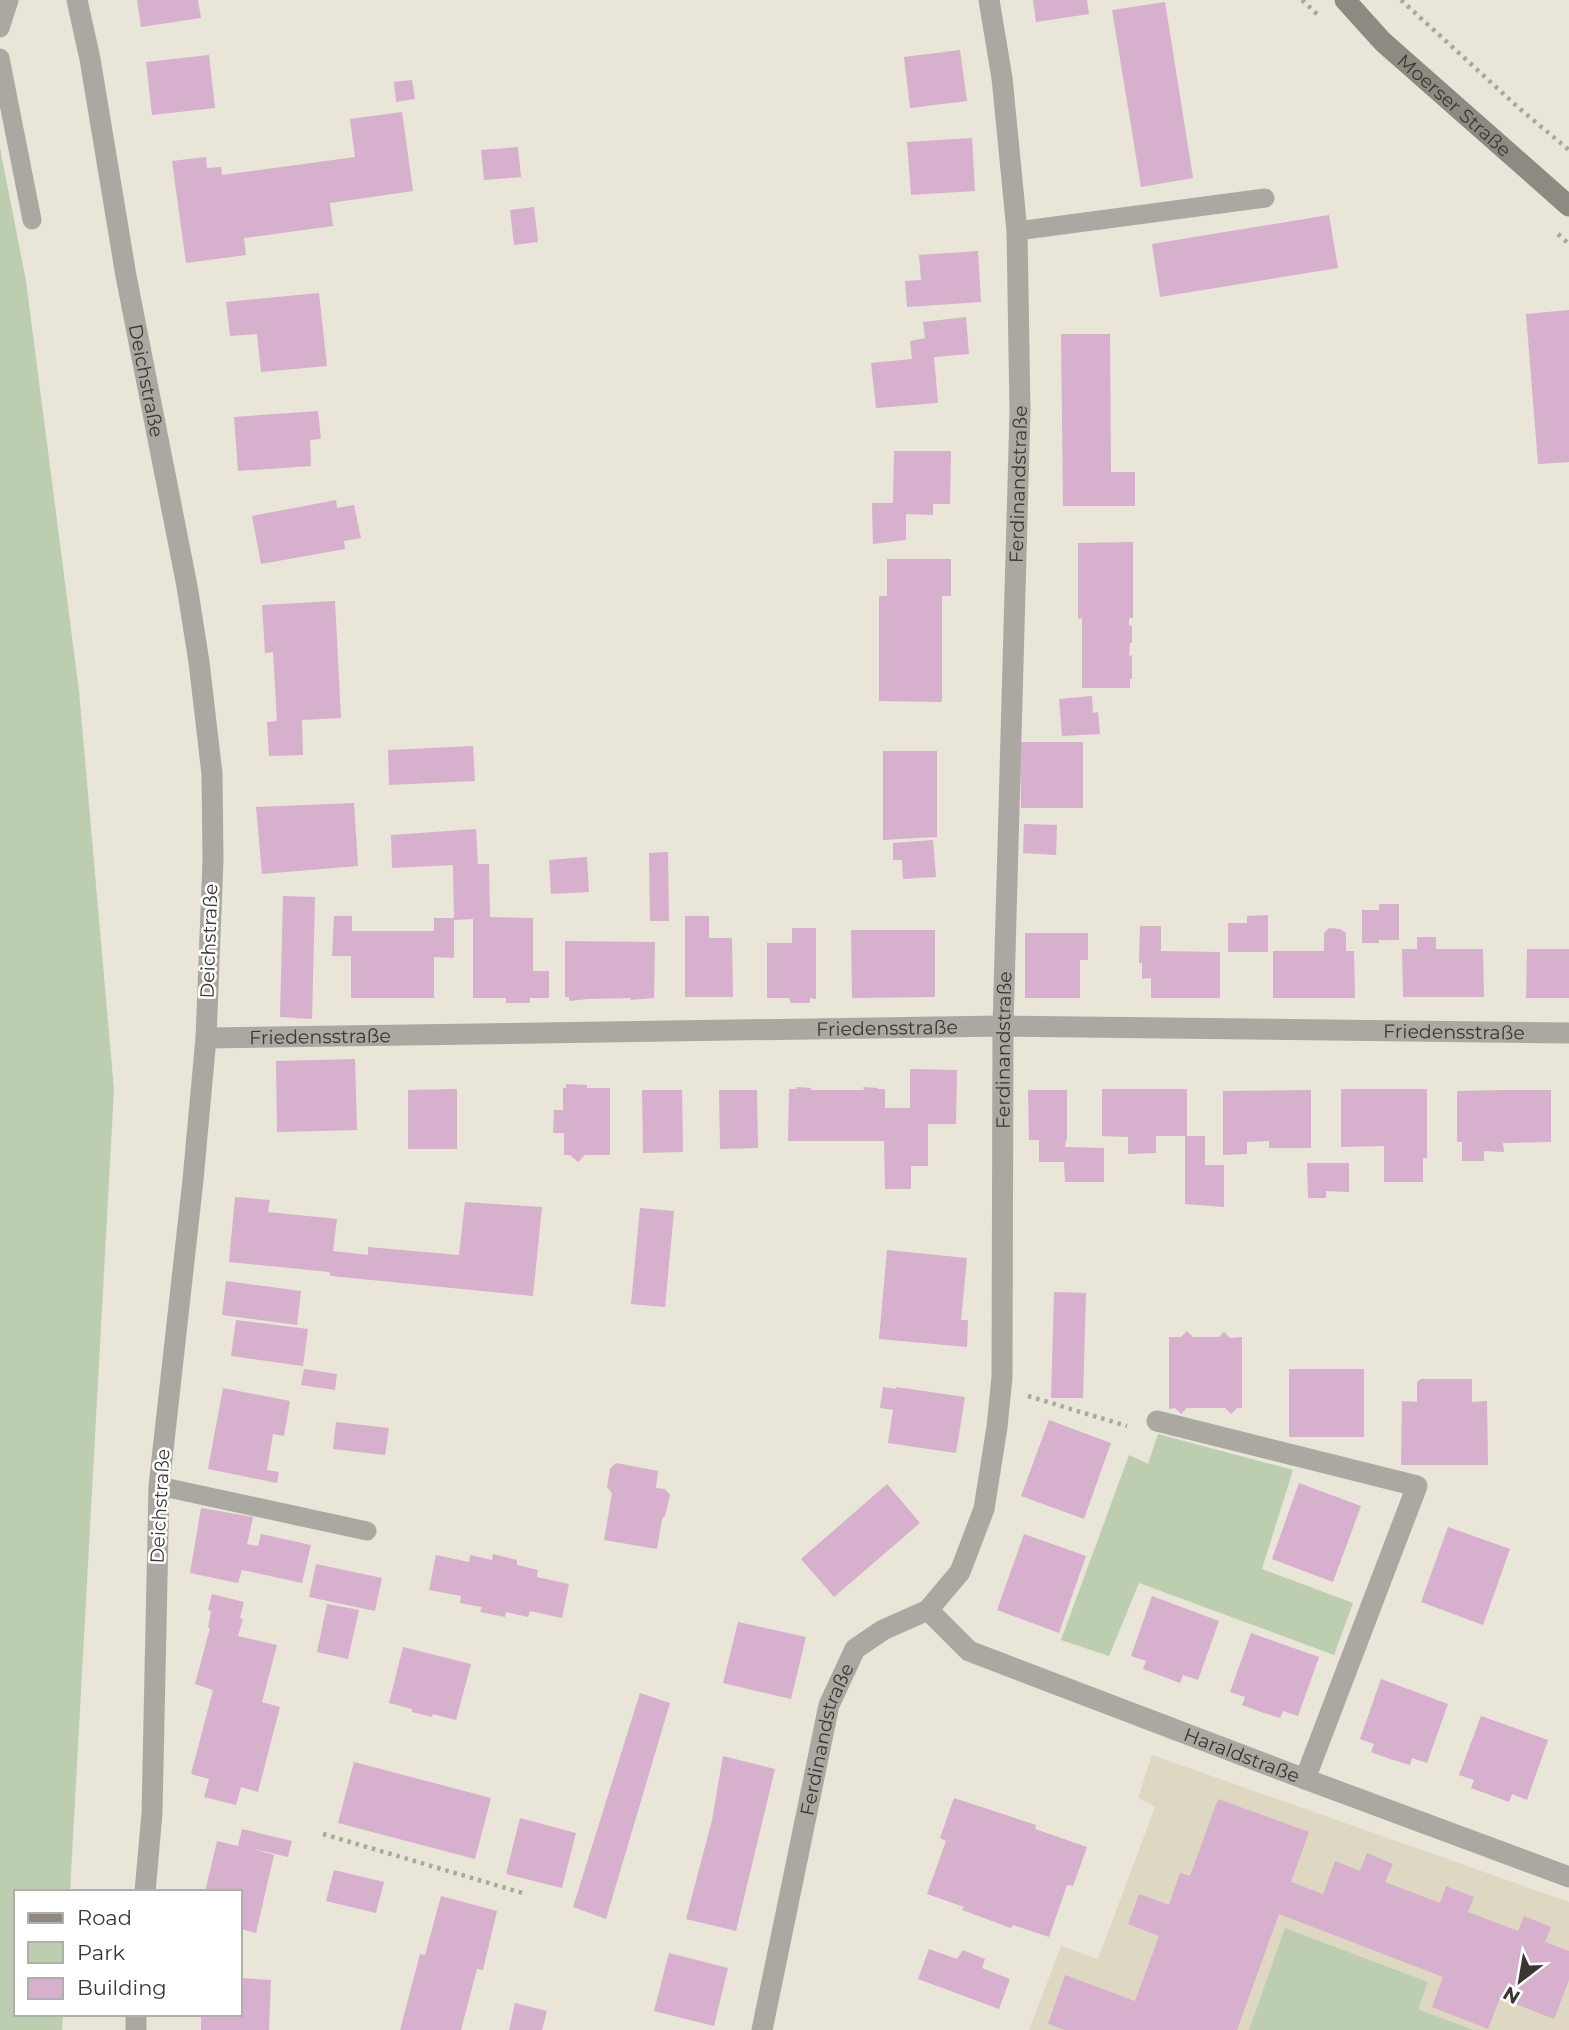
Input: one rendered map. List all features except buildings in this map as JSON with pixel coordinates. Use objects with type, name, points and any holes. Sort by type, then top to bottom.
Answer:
[{"type":"main road","name":"Moerser Straße","points":[[1345,0],[1383,42],[1569,206]]},
{"type":"street","name":"Deichstraße","points":[[77,0],[187,586],[212,774],[206,1038],[159,1486],[152,1813],[145,1890]]},
{"type":"street","name":"Ferdinandstraße","points":[[762,2030],[829,1705],[855,1649],[883,1630],[928,1610],[960,1572],[984,1509],[997,1427],[1001,1387],[1003,1026],[1020,411],[1017,231],[1002,78],[989,0]]},
{"type":"street","name":"Friedensstraße","points":[[206,1038],[1003,1026],[1569,1033]]},
{"type":"street","points":[[1157,1421],[1417,1486],[1305,1779]]},
{"type":"street","name":"Haraldstraße","points":[[928,1610],[969,1651],[1569,1877]]},
{"type":"lane","points":[[0,28],[9,0]]},
{"type":"lane","points":[[0,58],[32,220]]},
{"type":"lane","points":[[1017,231],[1265,198]]},
{"type":"lane","points":[[159,1486],[367,1531]]},
{"type":"path","points":[[1401,0],[1569,150]]},
{"type":"path","points":[[1001,1387],[1147,1432],[1157,1421]]},
{"type":"path","points":[[323,1834],[526,1894]]},
{"type":"shaded area","points":[[1152,1755],[1569,1902],[1569,2030],[1029,2030],[1061,1946],[1098,1959],[1155,1807],[1138,1798]]},
{"type":"green space","points":[[0,148],[26,281],[79,691],[114,1090],[70,1890],[14,1890],[14,2016],[63,2016],[62,2030],[0,2030]]},
{"type":"green space","points":[[1158,1434],[1293,1470],[1262,1569],[1353,1603],[1334,1655],[1139,1583],[1109,1656],[1061,1640],[1129,1455],[1148,1464]]},
{"type":"green space","points":[[1285,1928],[1428,1982],[1418,2009],[1473,2030],[1249,2030]]}]
